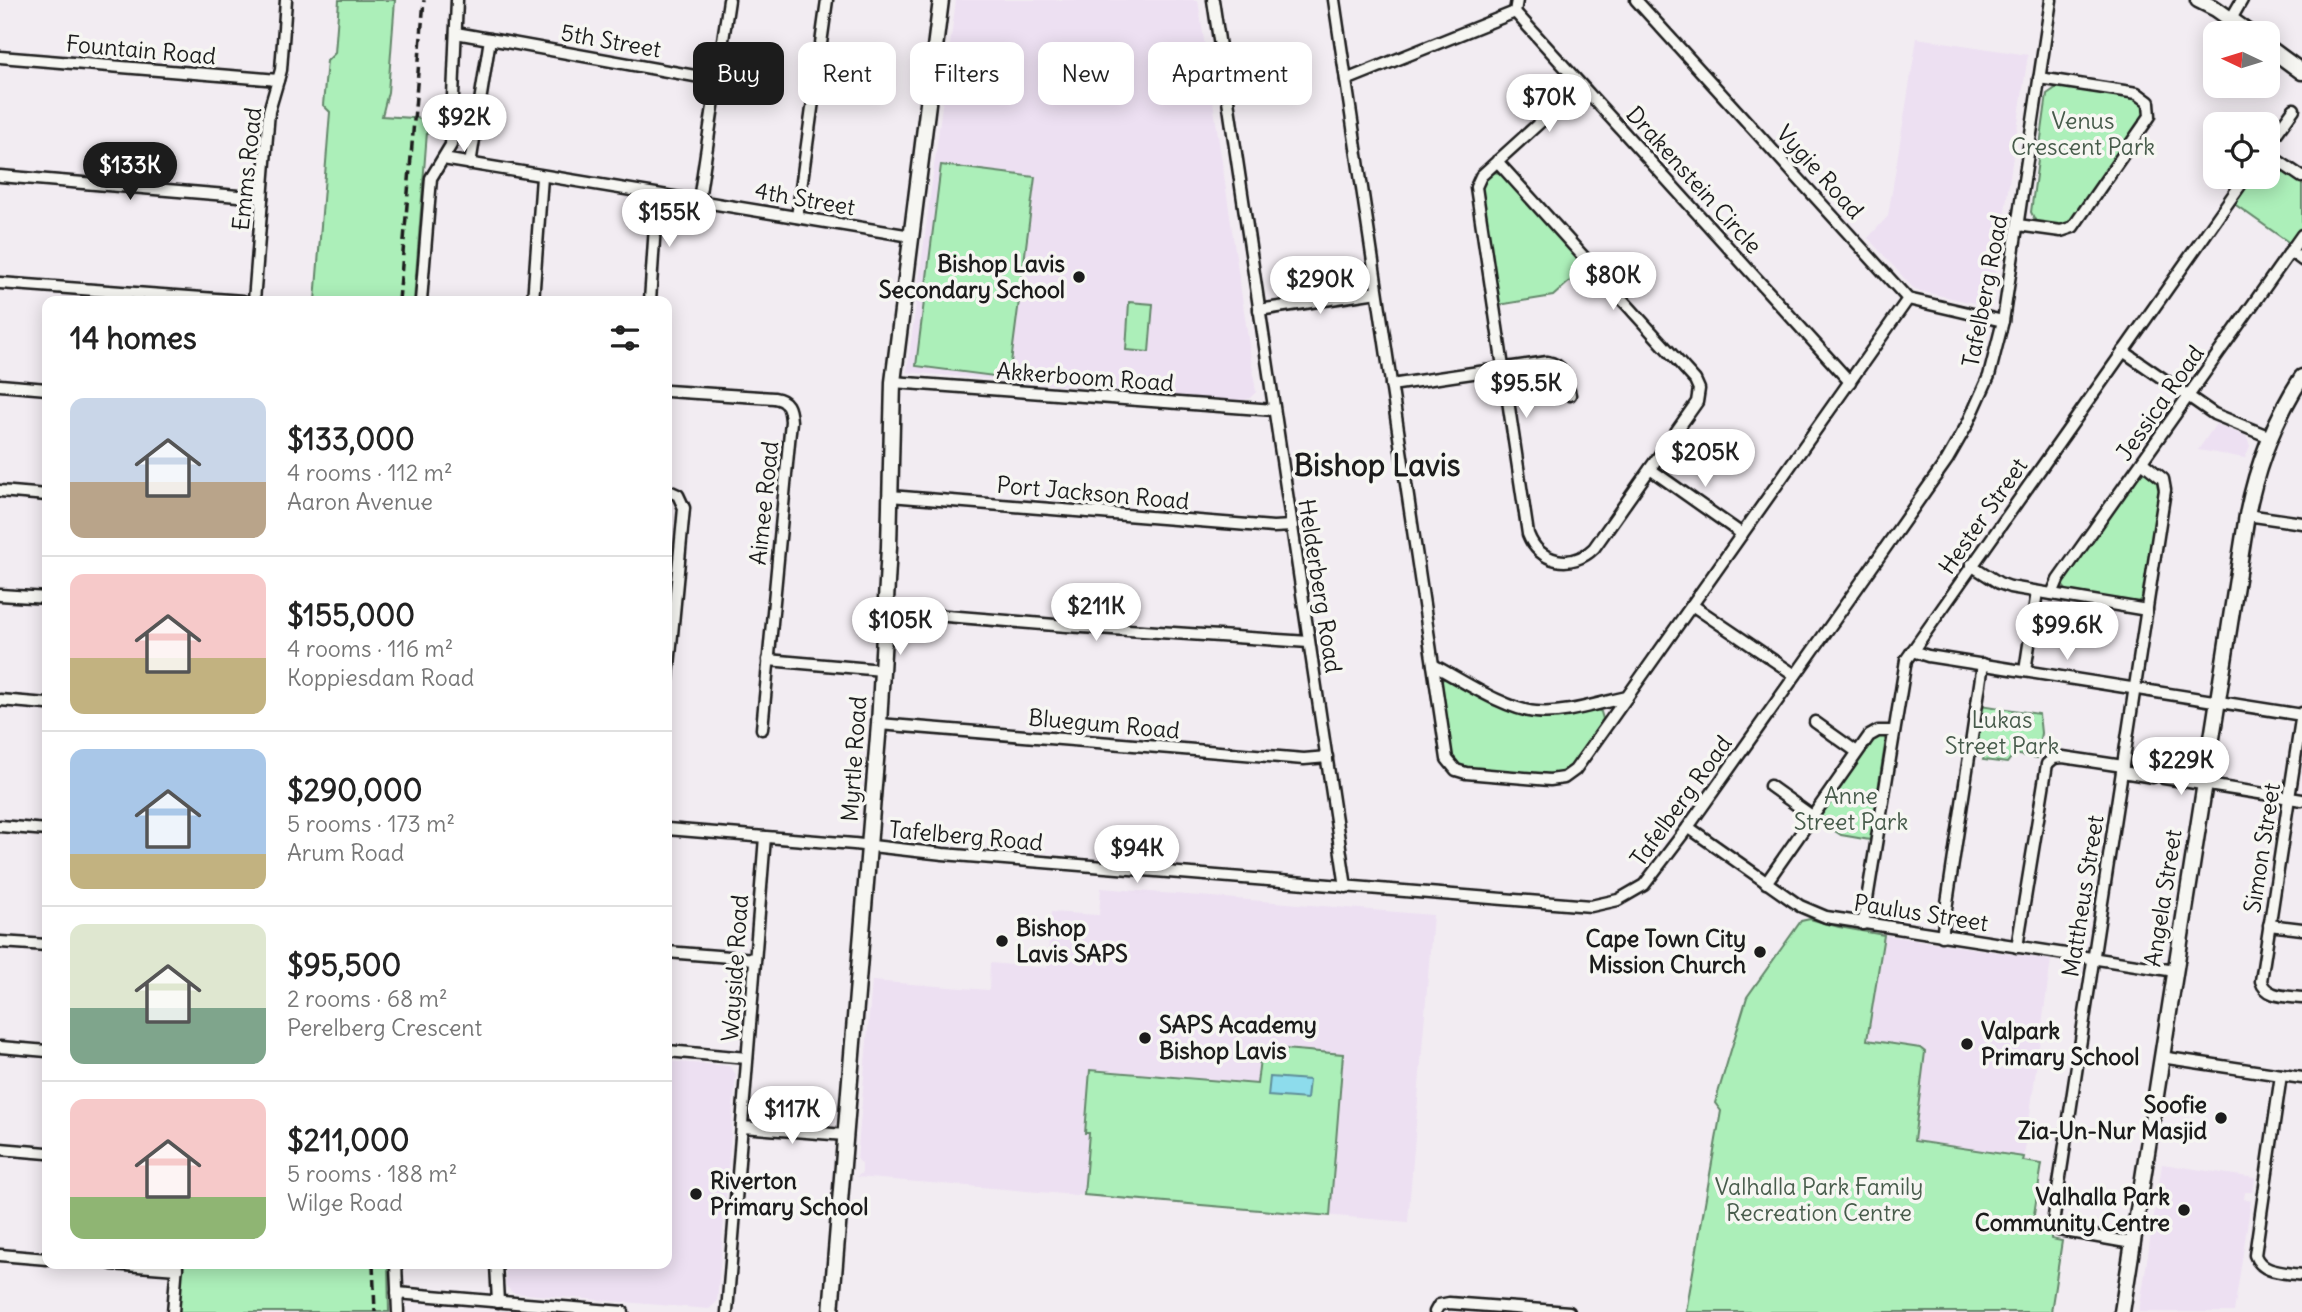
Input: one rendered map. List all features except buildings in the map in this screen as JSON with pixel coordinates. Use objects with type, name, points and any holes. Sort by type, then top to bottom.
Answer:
[{"type":"street","name":"Emms Road","points":[[254,296],[269,111],[278,80],[286,0]]},
{"type":"street","points":[[421,296],[431,178],[451,145],[457,0]]},
{"type":"street","points":[[723,42],[729,0]]},
{"type":"street","points":[[797,217],[827,0]]},
{"type":"street","name":"Myrtle Road","points":[[831,1312],[871,847],[886,611],[893,382],[941,0]]},
{"type":"street","name":"Helderberg Road","points":[[1213,0],[1346,887]]},
{"type":"street","points":[[1334,0],[1447,759],[1456,770],[1550,780],[1564,778],[1575,770],[1908,299],[2003,321]]},
{"type":"street","points":[[1346,80],[1515,12],[1517,0]]},
{"type":"street","name":"Vygie Road","points":[[1636,0],[1908,299]]},
{"type":"street","name":"Tafelberg Road","points":[[672,829],[1591,906],[1606,904],[1633,892],[1644,885],[1688,827],[1961,437],[1989,376],[2003,321],[2051,0]]},
{"type":"street","points":[[2198,0],[2234,21]]},
{"type":"street","points":[[2231,19],[2242,0]]},
{"type":"street","name":"Drakenstein Circle","points":[[1515,12],[1850,382]]},
{"type":"street","name":"5th Street","points":[[456,33],[693,76]]},
{"type":"street","points":[[470,164],[490,39]]},
{"type":"street","points":[[2280,56],[2302,72]]},
{"type":"street","name":"Fountain Road","points":[[0,57],[278,80]]},
{"type":"street","points":[[2018,225],[2061,230],[2073,227],[2150,116],[2148,102],[2137,93],[2039,78]]},
{"type":"street","points":[[1497,161],[1698,384],[1697,402],[1650,469],[1588,553],[1569,562],[1554,560],[1540,553],[1528,534],[1476,187],[1481,176],[1497,161],[1581,85]]},
{"type":"street","points":[[699,200],[714,105]]},
{"type":"street","points":[[2280,128],[2294,109]]},
{"type":"street","name":"4th Street","points":[[443,159],[911,236]]},
{"type":"street","points":[[2280,161],[2302,177]]},
{"type":"street","points":[[0,176],[262,198]]},
{"type":"street","points":[[533,296],[542,177]]},
{"type":"street","name":"Hester Street","points":[[1863,924],[1903,667],[1971,565],[2238,189]]},
{"type":"street","points":[[650,296],[657,195]]},
{"type":"street","name":"Jessica Road","points":[[2052,594],[2058,580],[2302,235]]},
{"type":"street","points":[[2290,251],[2302,260]]},
{"type":"street","points":[[0,283],[176,296]]},
{"type":"street","points":[[1259,310],[1377,292]]},
{"type":"street","points":[[2123,351],[2214,414],[2270,438]]},
{"type":"street","points":[[1391,385],[1552,362],[1564,371],[1570,395]]},
{"type":"street","name":"Angela Street","points":[[2122,1312],[2247,515],[2255,479],[2270,438],[2302,377]]},
{"type":"street","name":"Akkerboom Road","points":[[893,382],[1274,410]]},
{"type":"street","points":[[0,386],[42,389]]},
{"type":"street","name":"Aimee Road","points":[[672,391],[774,398],[786,402],[790,410],[792,421],[762,729]]},
{"type":"street","name":"Mattheus Street","points":[[2132,1243],[2059,1230],[2053,1223],[2165,483],[2142,462]]},
{"type":"street","points":[[1650,469],[1742,534]]},
{"type":"street","points":[[0,491],[42,495]]},
{"type":"street","points":[[672,492],[678,495],[684,508],[672,587]]},
{"type":"street","name":"Port Jackson Road","points":[[890,496],[1273,527],[1292,526]]},
{"type":"street","points":[[2247,515],[2302,523]]},
{"type":"street","points":[[1971,565],[2005,586],[2147,610]]},
{"type":"street","points":[[2025,671],[2037,592]]},
{"type":"street","points":[[0,595],[42,598]]},
{"type":"street","points":[[1692,605],[1795,675]]},
{"type":"street","points":[[886,611],[1309,642]]},
{"type":"street","points":[[1912,651],[1923,655],[2216,700],[2302,717]]},
{"type":"street","points":[[768,660],[882,670]]},
{"type":"street","points":[[1942,936],[1983,664]]},
{"type":"street","points":[[1433,665],[1512,706],[1529,711],[1551,712],[1626,697]]},
{"type":"street","points":[[0,700],[42,704]]},
{"type":"street","name":"Simon Street","points":[[2302,717],[2261,977],[2264,988],[2273,994],[2302,998]]},
{"type":"street","points":[[1815,722],[1857,752]]},
{"type":"street","name":"Bluegum Road","points":[[879,724],[1304,759],[1327,757]]},
{"type":"street","points":[[1766,883],[1874,731],[1894,731]]},
{"type":"street","points":[[2017,947],[2047,764],[2058,757],[2159,778],[2302,800]]},
{"type":"street","points":[[1770,786],[1812,816]]},
{"type":"street","points":[[0,826],[42,830]]},
{"type":"street","name":"Paulus Street","points":[[1688,827],[1766,883],[1813,912],[1863,924],[2175,971]]},
{"type":"street","name":"Wayside Road","points":[[727,1312],[765,837]]},
{"type":"street","points":[[2269,925],[2302,929]]},
{"type":"street","points":[[0,942],[42,945]]},
{"type":"street","points":[[672,952],[755,959]]},
{"type":"street","points":[[0,1047],[42,1051]]},
{"type":"street","points":[[672,1051],[747,1058]]},
{"type":"street","points":[[2161,1057],[2302,1078]]},
{"type":"street","points":[[2281,1075],[2255,1255],[2262,1267],[2268,1270],[2302,1275]]},
{"type":"street","points":[[742,1127],[845,1135]]},
{"type":"street","points":[[0,1149],[42,1153]]},
{"type":"street","points":[[0,1255],[42,1259]]},
{"type":"street","points":[[173,1312],[177,1269]]},
{"type":"street","points":[[396,1269],[398,1312]]},
{"type":"street","points":[[496,1269],[498,1302]]},
{"type":"street","points":[[397,1293],[623,1312]]},
{"type":"street","points":[[1434,1312],[1439,1305],[1445,1303],[1566,1312]]},
{"type":"shaded area","name":"Bishop Lavis Secondary School","points":[[956,0],[1198,0],[1204,42],[1148,42],[1148,105],[1214,105],[1256,392],[1250,398],[1243,401],[907,372],[942,105],[1024,105],[1024,42],[950,42]]},
{"type":"shaded area","points":[[1917,38],[2028,55],[1992,299],[1983,305],[1915,290],[1868,238],[1888,216]]},
{"type":"shaded area","points":[[2216,424],[2246,436],[2250,446],[2245,458],[2198,450]]},
{"type":"shaded area","name":"SAPS Academy Bishop Lavis","points":[[1101,888],[1433,915],[1408,1222],[856,1177],[862,1173],[862,1163],[857,1160],[872,981],[989,990],[990,963],[1047,968],[1051,912],[1099,915]]},
{"type":"shaded area","name":"Valpark Primary School","points":[[1884,935],[2051,960],[2024,1157],[1914,1142],[1925,1052],[1920,1048],[1867,1041]]},
{"type":"shaded area","name":"Riverton Primary School","points":[[672,1061],[729,1066],[736,1074],[717,1302],[709,1309],[513,1293],[506,1286],[505,1269],[672,1269]]},
{"type":"shaded area","points":[[2162,1164],[2255,1178],[2253,1192],[2245,1192],[2244,1199],[2251,1201],[2234,1312],[2139,1312]]},
{"type":"green space","points":[[339,0],[395,0],[388,92],[382,116],[428,119],[414,296],[315,296],[330,112],[323,105],[327,61],[335,53]]},
{"type":"green space","name":"Venus Crescent Park","points":[[2060,85],[2136,97],[2144,103],[2146,115],[2071,223],[2062,226],[2036,222],[2031,212],[2047,94]]},
{"type":"green space","points":[[941,165],[1035,177],[1009,378],[916,366]]},
{"type":"green space","points":[[2280,168],[2302,182],[2302,229],[2291,244],[2233,203],[2243,189],[2280,189]]},
{"type":"green space","points":[[1492,172],[1505,176],[1587,266],[1553,296],[1498,305],[1480,187],[1481,182]]},
{"type":"green space","points":[[1129,302],[1153,304],[1149,352],[1126,350]]},
{"type":"green space","points":[[2146,472],[2158,479],[2162,487],[2143,597],[2132,603],[2067,591],[2063,580],[2137,476]]},
{"type":"green space","points":[[1447,678],[1524,715],[1596,709],[1601,712],[1603,719],[1570,768],[1561,774],[1464,768],[1458,765],[1451,754],[1440,685],[1441,680]]},
{"type":"green space","name":"Lukas Street Park","points":[[1981,705],[2039,714],[2041,733],[2037,758],[2014,754],[2007,763],[1983,760],[1984,754],[1974,753]]},
{"type":"green space","name":"Anne Street Park","points":[[1882,735],[1885,737],[1885,745],[1870,840],[1841,835],[1815,818],[1872,738]]},
{"type":"green space","name":"Valhalla Park Family Recreation Centre","points":[[1810,919],[1884,935],[1867,1040],[1920,1048],[1925,1052],[1914,1141],[2024,1157],[2023,1161],[2042,1164],[2032,1227],[2036,1228],[2036,1232],[2051,1235],[2051,1239],[2062,1241],[2051,1312],[1686,1312],[1721,1111],[1715,1103],[1747,997],[1801,921]]},
{"type":"green space","points":[[1272,1048],[1343,1054],[1330,1216],[1084,1195],[1090,1070],[1257,1084],[1261,1050],[1271,1051]]},
{"type":"green space","points":[[182,1269],[388,1269],[389,1312],[178,1312]]},
{"type":"water","points":[[1270,1077],[1309,1080],[1307,1099],[1268,1096]]},
{"type":"railway","points":[[399,296],[424,0]]},
{"type":"railway","points":[[373,1269],[375,1312]]},
{"type":"place","name":"Bishop Lavis Secondary School","points":[[1079,277]]},
{"type":"place","name":"Bishop Lavis SAPS","points":[[1002,941]]},
{"type":"place","name":"Cape Town City Mission Church","points":[[1760,952]]},
{"type":"place","name":"SAPS Academy Bishop Lavis","points":[[1145,1038]]},
{"type":"place","name":"Valpark Primary School","points":[[1967,1044]]},
{"type":"place","name":"Soofie Zia-Un-Nur Masjid","points":[[2221,1118]]},
{"type":"place","name":"Riverton Primary School","points":[[696,1194]]},
{"type":"place","name":"Valhalla Park Community Centre","points":[[2184,1210]]},
{"type":"district","name":"Bishop Lavis","points":[[1377,466]]}]
